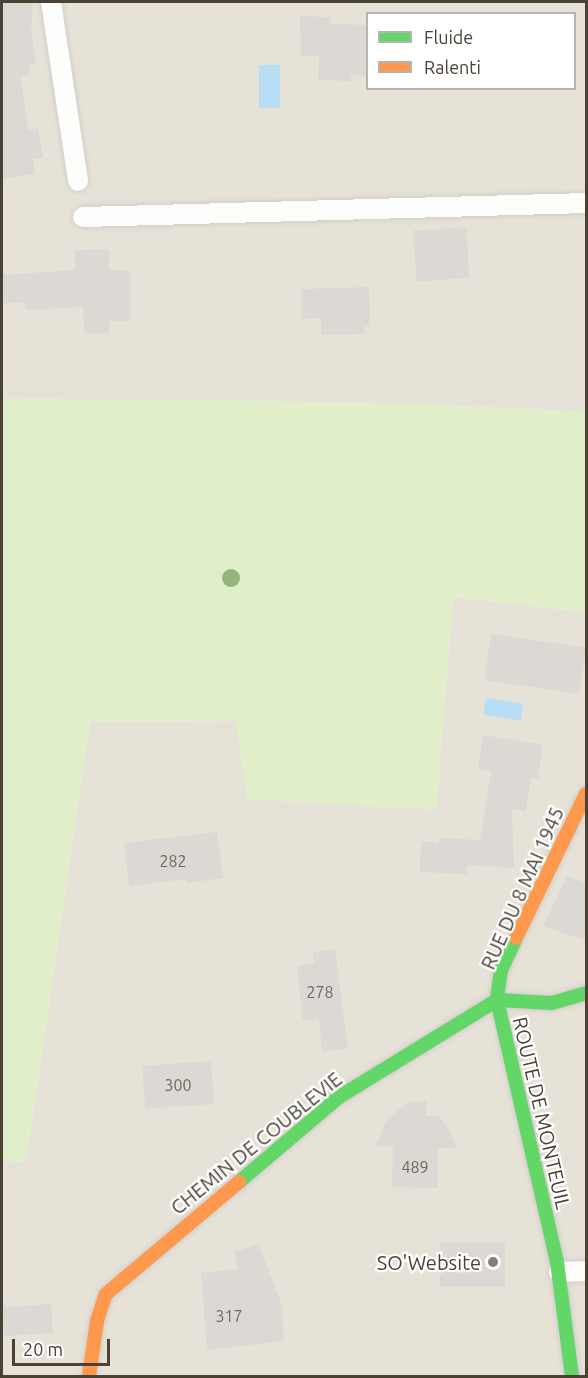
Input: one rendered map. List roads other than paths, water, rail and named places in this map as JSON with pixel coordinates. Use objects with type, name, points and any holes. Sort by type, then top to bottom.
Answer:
[{"type":"street","name":"RUE DU 8 MAI 1945","points":[[497,1000],[501,970],[586,794]]},
{"type":"street","points":[[497,1000],[552,1003],[586,993]]},
{"type":"street","name":"ROUTE DE MONTEUIL","points":[[497,1000],[502,1031],[559,1272],[572,1377]]},
{"type":"street","name":"CHEMIN DE COUBLEVIE","points":[[89,1377],[97,1321],[106,1294],[339,1097],[497,1000]]},
{"type":"lane","points":[[51,2],[78,181]]},
{"type":"lane","points":[[83,217],[586,203]]},
{"type":"lane","points":[[559,1272],[586,1271]]},
{"type":"water","points":[[259,65],[280,65],[280,108],[259,108]]},
{"type":"water","points":[[486,698],[524,704],[521,721],[483,715]]},
{"type":"place","name":"SO'Website","points":[[493,1262]]}]
